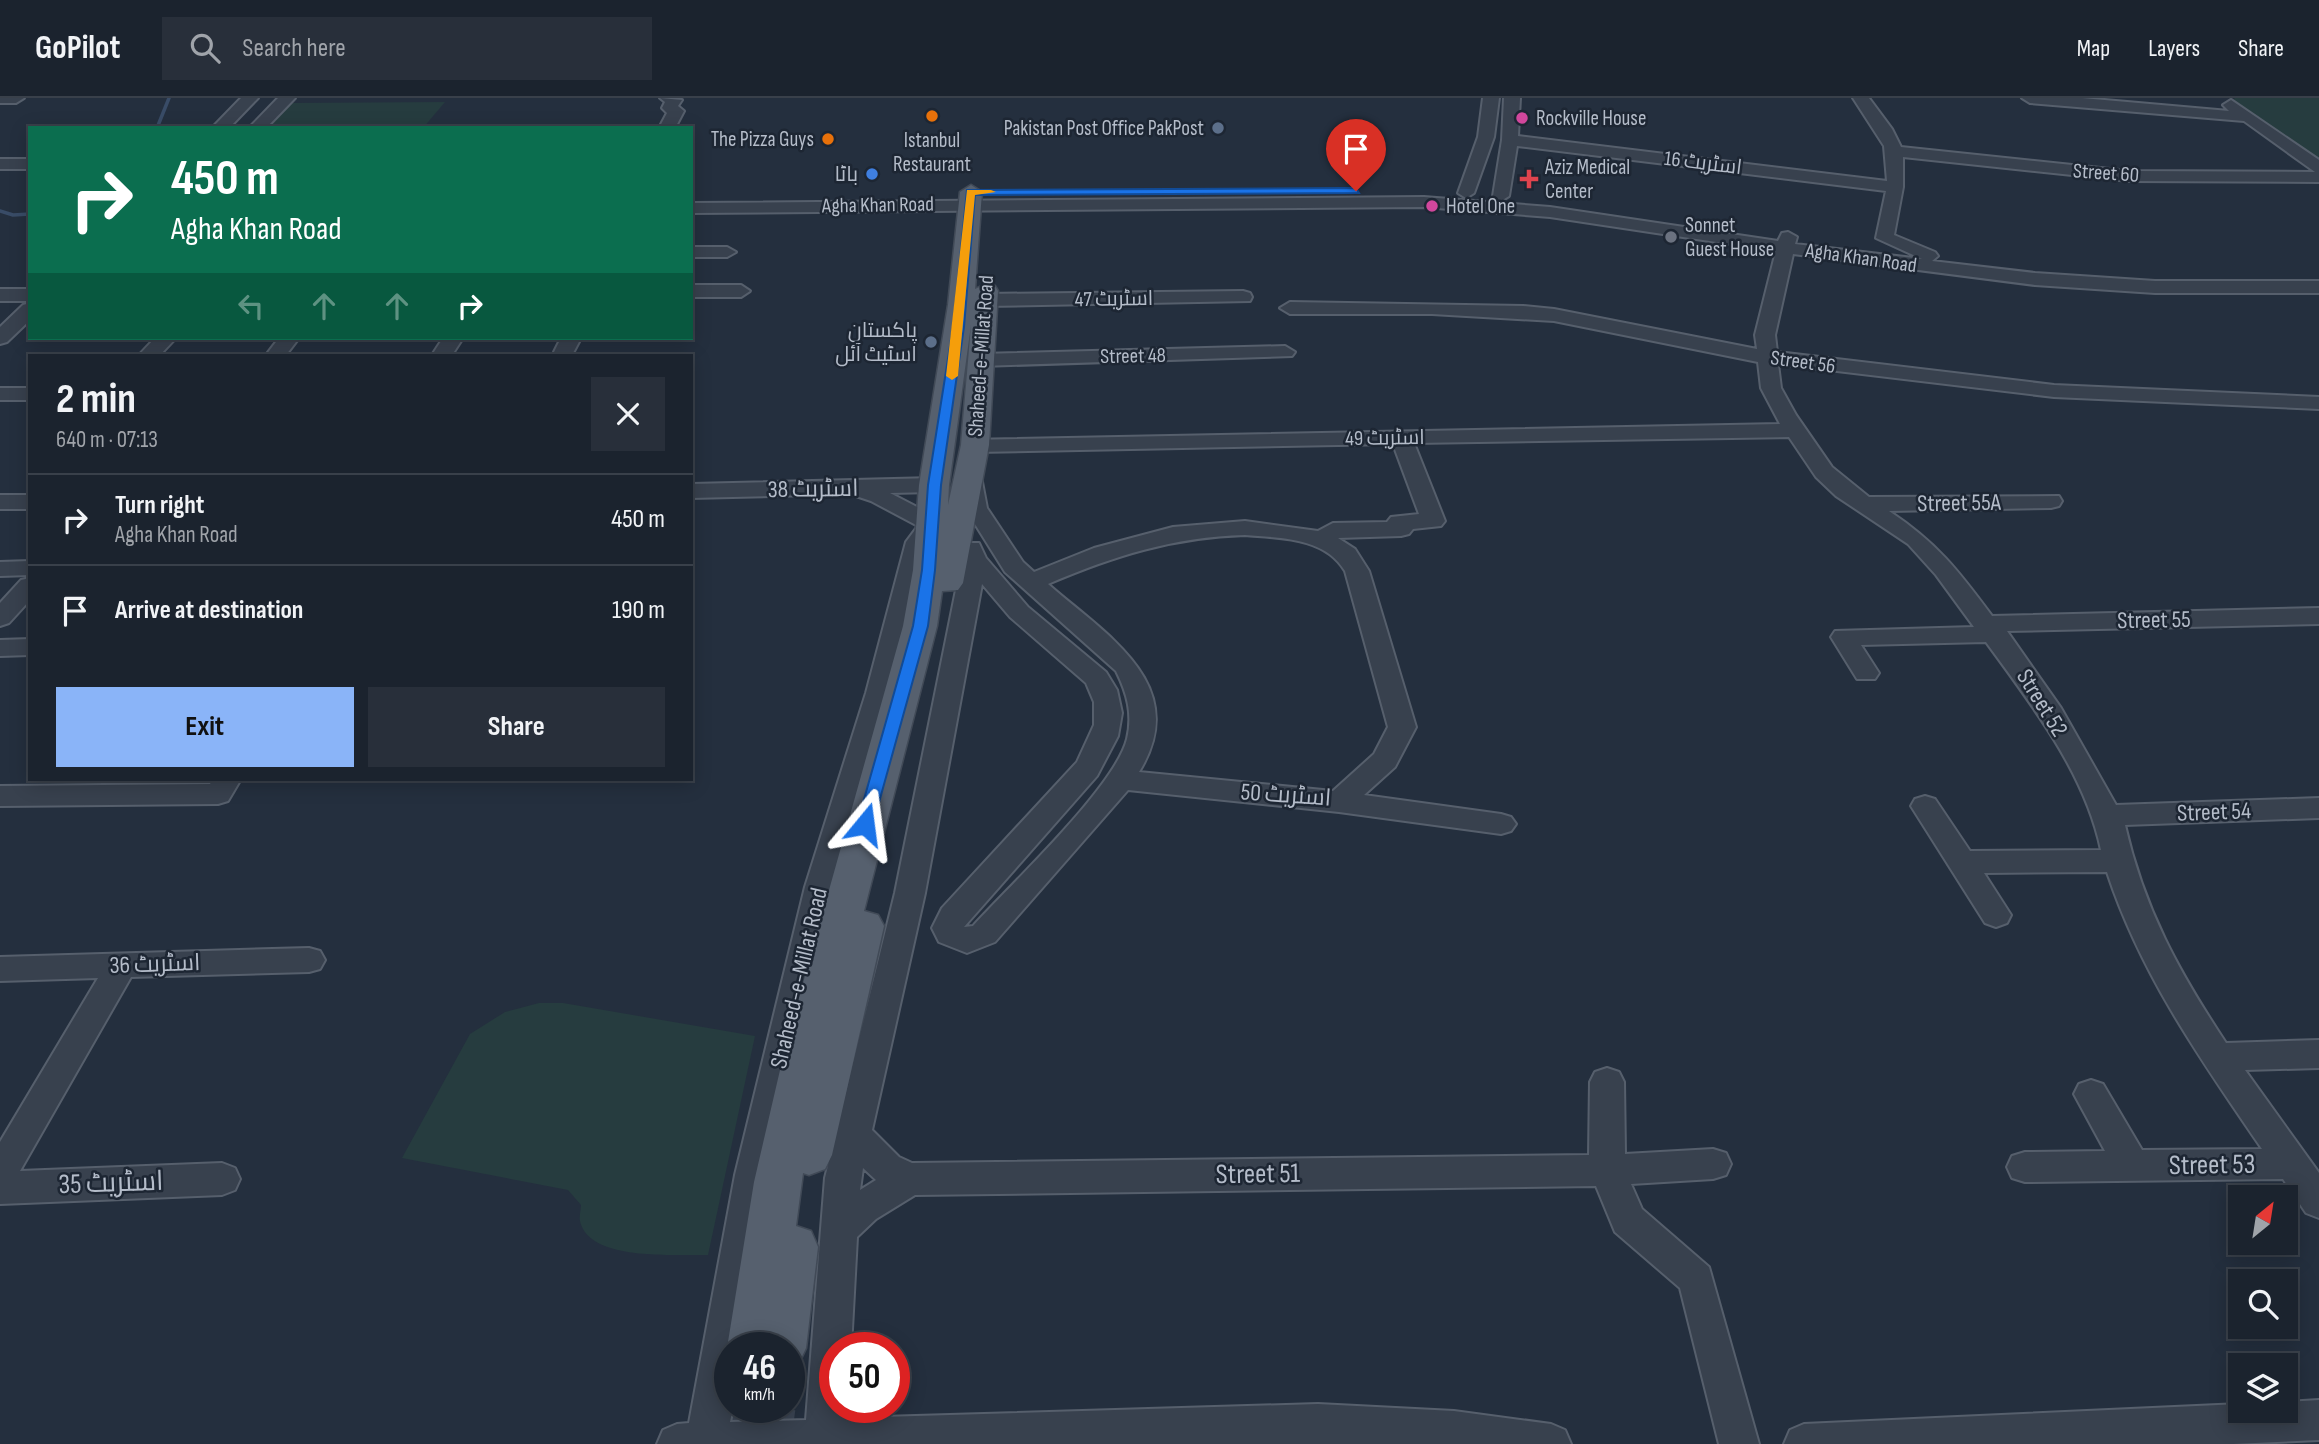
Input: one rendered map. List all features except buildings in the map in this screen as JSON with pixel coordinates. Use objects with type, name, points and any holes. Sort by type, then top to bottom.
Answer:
[{"type":"main road","points":[[982,198],[991,232]]},
{"type":"main road","name":"Shaheed-e-Millat Road","points":[[755,1332],[778,1182],[809,1040],[920,626],[941,497],[973,457],[981,359],[977,304],[982,198]]},
{"type":"main road","name":"Shaheed-e-Millat Road","points":[[782,1332],[802,1185],[941,497],[977,304],[987,273]]},
{"type":"main road","points":[[941,497],[973,457]]},
{"type":"street","points":[[0,98],[16,98]]},
{"type":"street","points":[[222,126],[250,98]]},
{"type":"street","points":[[259,126],[287,98]]},
{"type":"street","points":[[668,98],[674,100],[670,108],[676,111],[668,126]]},
{"type":"street","points":[[1466,193],[1486,137],[1491,98]]},
{"type":"street","points":[[1501,196],[1513,98]]},
{"type":"street","points":[[1861,98],[1888,135],[1894,151],[1895,187],[1885,238],[1929,256]]},
{"type":"street","points":[[2030,98],[2246,117]]},
{"type":"street","points":[[2225,98],[2246,117],[2319,167]]},
{"type":"street","name":"اسٹریٹ 16","points":[[1510,139],[1895,187]]},
{"type":"street","name":"Street 60","points":[[1894,151],[2116,175],[2228,179],[2319,177]]},
{"type":"street","points":[[0,164],[28,164]]},
{"type":"street","name":"Agha Khan Road","points":[[693,197],[1423,196],[1466,193],[1501,196],[1787,243],[1929,256],[2145,274],[2319,271]]},
{"type":"street","name":"Agha Khan Road","points":[[1423,196],[1787,243],[2035,279],[2155,287],[2319,287]]},
{"type":"street","name":"Agha Khan Road","points":[[693,208],[982,198]]},
{"type":"street","name":"Street 52","points":[[1787,243],[1765,335],[1770,388],[1794,430],[1824,472],[1844,491],[1868,504],[1916,539],[1992,629],[2049,708],[2108,815],[2118,861],[2136,914],[2169,982],[2217,1057],[2319,1202]]},
{"type":"street","points":[[693,252],[727,251]]},
{"type":"street","points":[[693,291],[741,291]]},
{"type":"street","points":[[0,295],[28,295]]},
{"type":"street","name":"اسٹریٹ 47","points":[[977,304],[1243,297]]},
{"type":"street","name":"Street 56","points":[[1290,308],[1432,308],[1523,312],[1554,315],[1765,357],[1983,385],[2319,403]]},
{"type":"street","points":[[0,338],[28,311]]},
{"type":"street","points":[[150,354],[164,340]]},
{"type":"street","points":[[277,354],[287,340]]},
{"type":"street","name":"Street 48","points":[[981,359],[1285,352]]},
{"type":"street","points":[[0,394],[28,394]]},
{"type":"street","name":"اسٹریٹ 49","points":[[973,457],[1401,438],[1794,430]]},
{"type":"street","points":[[1030,583],[1080,561],[1159,534],[1246,527],[1328,534],[1401,529],[1399,522],[1433,521],[1401,438]]},
{"type":"street","points":[[973,457],[976,508],[1014,567],[1105,644],[1139,685],[1144,724],[1140,744],[1121,780],[984,934],[967,941],[950,934],[948,928],[953,916],[1087,769],[1101,748],[1109,717],[1105,691],[1097,678],[1019,612],[974,560]]},
{"type":"street","points":[[855,488],[879,496],[941,497]]},
{"type":"street","name":"اسٹریٹ 38","points":[[693,491],[855,488],[941,497]]},
{"type":"street","name":"Shaheed-e-Millat Road","points":[[825,1441],[843,1178],[910,893],[974,560],[941,497]]},
{"type":"street","name":"Shaheed-e-Millat Road","points":[[696,1444],[753,1175],[820,887],[879,693],[918,542],[941,497]]},
{"type":"street","name":"Street 55A","points":[[1868,504],[2051,501]]},
{"type":"street","points":[[0,502],[28,502]]},
{"type":"street","name":"اسٹریٹ 50","points":[[1121,780],[1339,802],[1385,760],[1402,727],[1357,571],[1347,554],[1328,534]]},
{"type":"street","points":[[0,569],[28,568]]},
{"type":"street","points":[[0,618],[28,587]]},
{"type":"street","name":"Street 55","points":[[1866,673],[1844,637],[2319,616]]},
{"type":"street","points":[[0,648],[28,647]]},
{"type":"street","points":[[0,796],[136,787],[218,794],[226,781]]},
{"type":"street","points":[[1339,802],[1501,824]]},
{"type":"street","points":[[1924,806],[1996,915]]},
{"type":"street","name":"Street 54","points":[[2108,815],[2319,808]]},
{"type":"street","points":[[1961,862],[2118,861]]},
{"type":"street","name":"اسٹریٹ 36","points":[[0,969],[309,960]]},
{"type":"street","points":[[0,1174],[122,965]]},
{"type":"street","points":[[2217,1057],[2319,1054]]},
{"type":"street","points":[[1607,1082],[1607,1170],[1628,1220],[1696,1279],[1739,1444]]},
{"type":"street","points":[[2091,1094],[2132,1166]]},
{"type":"street","points":[[853,1134],[886,1168],[909,1179]]},
{"type":"street","name":"Street 51","points":[[909,1179],[1607,1170],[1713,1164]]},
{"type":"street","name":"Street 53","points":[[2025,1167],[2292,1164]]},
{"type":"street","name":"اسٹریٹ 35","points":[[0,1188],[222,1179]]},
{"type":"street","points":[[839,1231],[863,1208],[909,1179]]},
{"type":"street","points":[[1804,1444],[2319,1420]]},
{"type":"street","points":[[696,1444],[1318,1424],[1454,1431],[1550,1444]]},
{"type":"green space","points":[[2235,98],[2319,98],[2319,165],[2232,102]]},
{"type":"green space","points":[[445,102],[425,126],[268,126],[290,103]]},
{"type":"green space","points":[[539,1003],[563,1003],[755,1036],[708,1255],[656,1255],[616,1250],[587,1234],[580,1221],[581,1205],[568,1190],[402,1158],[470,1034],[505,1012]]},
{"type":"waterway","points":[[158,126],[169,98]]},
{"type":"waterway","points":[[0,211],[13,215],[28,214]]},
{"type":"tunnel","points":[[737,1444],[741,1423]]},
{"type":"tunnel","points":[[767,1444],[770,1423]]},
{"type":"slow traffic","points":[[952,376],[971,192],[991,192]]},
{"type":"place","name":"Istanbul Restaurant","points":[[932,116]]},
{"type":"place","name":"Rockville House","points":[[1522,118]]},
{"type":"place","name":"Pakistan Post Office PakPost","points":[[1218,128]]},
{"type":"place","name":"The Pizza Guys","points":[[828,139]]},
{"type":"place","name":"باٹا","points":[[872,174]]},
{"type":"place","name":"Aziz Medical Center","points":[[1529,179]]},
{"type":"place","name":"Hotel One","points":[[1432,206]]},
{"type":"place","name":"Sonnet Guest House","points":[[1671,237]]},
{"type":"place","name":"پاکستان اسٹیٹ آئل","points":[[931,342]]},
{"type":"route","points":[[865,824],[920,626],[929,570],[934,485],[958,327],[971,192],[1356,191]]}]
